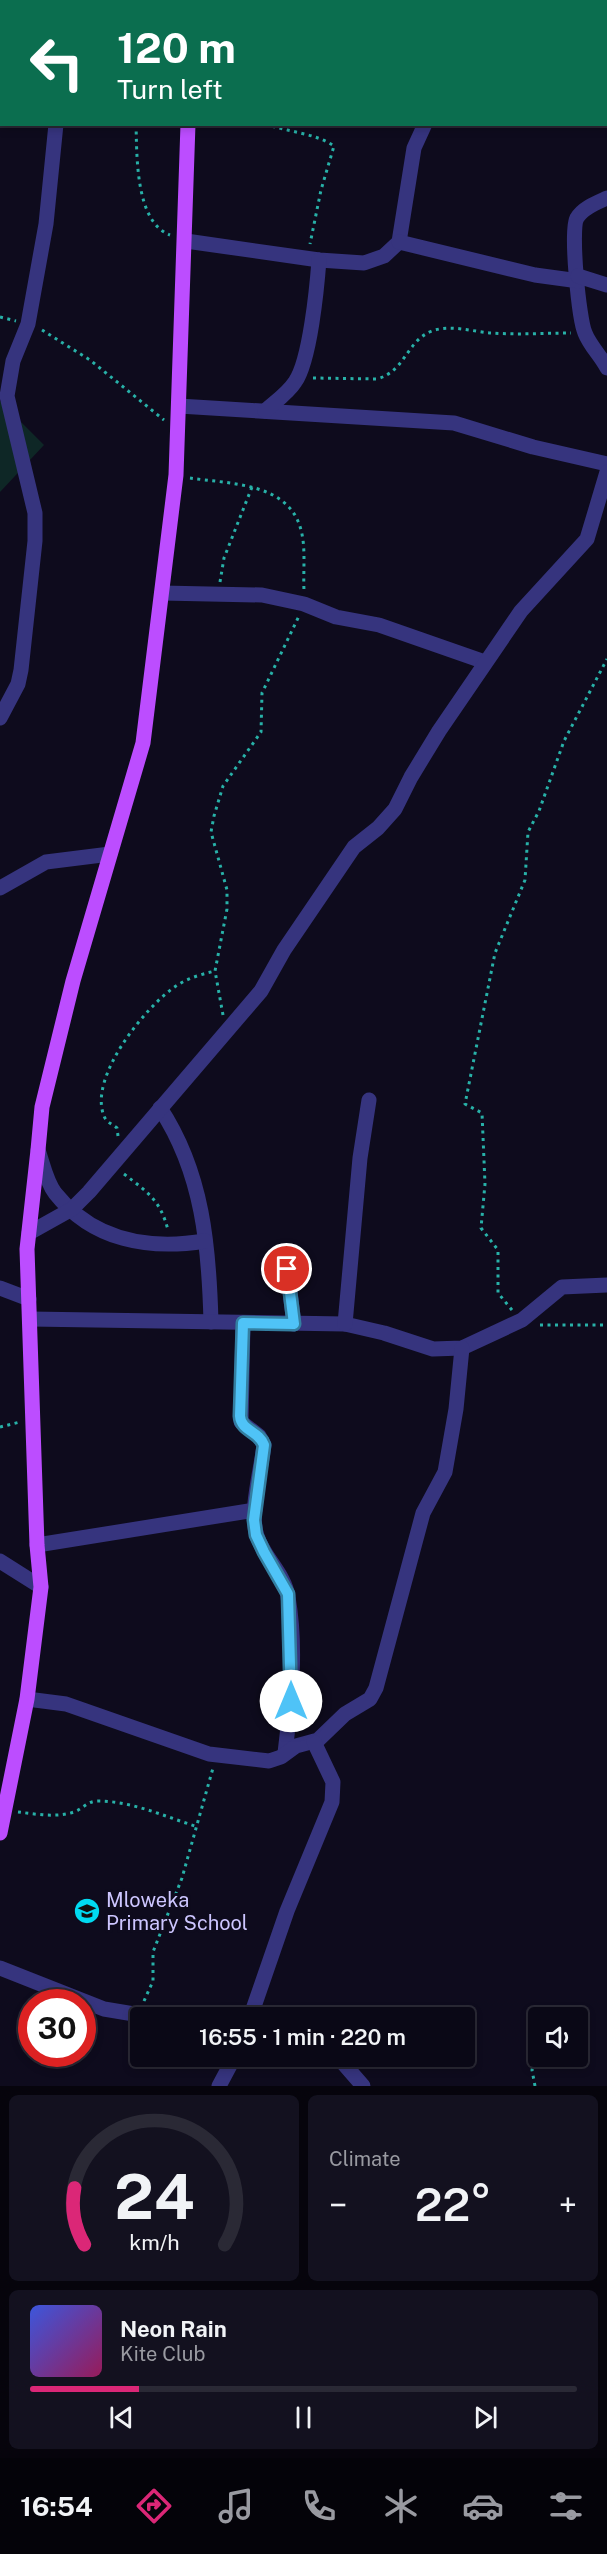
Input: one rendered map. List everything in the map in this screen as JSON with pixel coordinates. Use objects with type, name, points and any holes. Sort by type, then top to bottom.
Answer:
[{"type":"main road","points":[[0,1833],[27,1699],[41,1587],[37,1545],[29,1233],[42,1107],[73,981],[143,743],[176,476],[186,241],[188,126]]},
{"type":"street","points":[[0,718],[18,684],[21,670],[35,541],[31,487],[7,396],[13,361],[28,324],[46,224],[56,126]]},
{"type":"street","points":[[186,241],[313,259],[373,261],[384,256],[399,242],[414,148],[424,126]]},
{"type":"street","points":[[607,198],[586,208],[576,219],[573,234],[585,333],[607,368]]},
{"type":"street","points":[[399,242],[535,275],[578,279],[607,285]]},
{"type":"street","points":[[265,411],[295,383],[300,371],[316,301],[313,259]]},
{"type":"street","points":[[179,406],[454,423],[533,447],[607,464]]},
{"type":"street","points":[[29,1233],[72,1209],[261,991],[284,950],[354,847],[378,828],[396,809],[411,777],[485,662],[521,611],[587,539],[607,472]]},
{"type":"street","points":[[162,593],[262,595],[304,604],[336,617],[379,625],[485,662]]},
{"type":"street","points":[[0,888],[46,862],[110,854]]},
{"type":"street","points":[[345,1324],[360,1158],[369,1100]]},
{"type":"street","points":[[160,1108],[175,1131],[187,1158],[200,1200],[210,1269],[211,1322]]},
{"type":"street","points":[[38,1150],[51,1185],[72,1209],[88,1222],[128,1241],[171,1246],[205,1241]]},
{"type":"street","points":[[285,1251],[294,1324]]},
{"type":"street","points":[[30,1319],[345,1324],[384,1333],[433,1349],[462,1348],[522,1320],[562,1287],[607,1285]]},
{"type":"street","points":[[0,1288],[29,1299]]},
{"type":"street","points":[[243,1323],[241,1422],[259,1436],[264,1445],[255,1510],[256,1535],[288,1594],[291,1701],[285,1753]]},
{"type":"street","points":[[27,1699],[56,1701],[141,1732],[217,1755],[269,1761],[296,1746],[314,1742],[345,1714],[370,1699],[375,1692],[423,1513],[445,1472],[456,1409],[462,1348]]},
{"type":"street","points":[[37,1545],[255,1510]]},
{"type":"street","points":[[0,1562],[41,1587]]},
{"type":"street","points":[[254,2007],[287,1911],[332,1802],[333,1782],[314,1742]]},
{"type":"street","points":[[0,1968],[104,2009],[130,2013]]},
{"type":"street","points":[[219,2086],[229,2067]]},
{"type":"street","points":[[347,2067],[363,2086]]},
{"type":"path","points":[[136,126],[140,183],[145,205],[152,220],[165,233],[186,241]]},
{"type":"path","points":[[272,126],[293,133],[316,136],[334,146],[321,190],[313,259]]},
{"type":"path","points":[[28,324],[81,354],[151,412],[178,430]]},
{"type":"path","points":[[287,390],[311,378],[377,379],[386,376],[394,372],[416,341],[432,331],[452,329],[492,333],[585,333]]},
{"type":"path","points":[[176,476],[252,487],[279,498],[300,527],[304,604],[262,693],[261,732],[223,786],[211,832],[227,890],[227,909],[215,971],[227,1031]]},
{"type":"path","points":[[219,593],[224,558],[252,487]]},
{"type":"path","points":[[522,1320],[498,1293],[498,1250],[481,1228],[485,1184],[482,1113],[465,1104],[495,953],[525,880],[528,832],[539,811],[560,750],[607,659]]},
{"type":"path","points":[[171,1246],[161,1208],[152,1195],[120,1170],[117,1158],[117,1128],[106,1120],[101,1106],[106,1081],[117,1053],[134,1025],[157,1001],[178,985],[215,971]]},
{"type":"path","points":[[507,1327],[607,1325]]},
{"type":"path","points":[[140,2007],[153,1981],[153,1952],[182,1878],[217,1755]]},
{"type":"path","points":[[5,1810],[65,1815],[77,1811],[87,1803],[98,1801],[141,1809],[198,1827]]},
{"type":"path","points":[[533,2067],[535,2086]]},
{"type":"green space","points":[[0,401],[44,445],[0,492]]},
{"type":"place","name":"Mloweka Primary School","points":[[87,1911]]},
{"type":"route","points":[[287,1269],[294,1324],[243,1323],[240,1416],[243,1426],[259,1436],[264,1445],[254,1520],[256,1535],[283,1581],[288,1594],[291,1701]]}]
